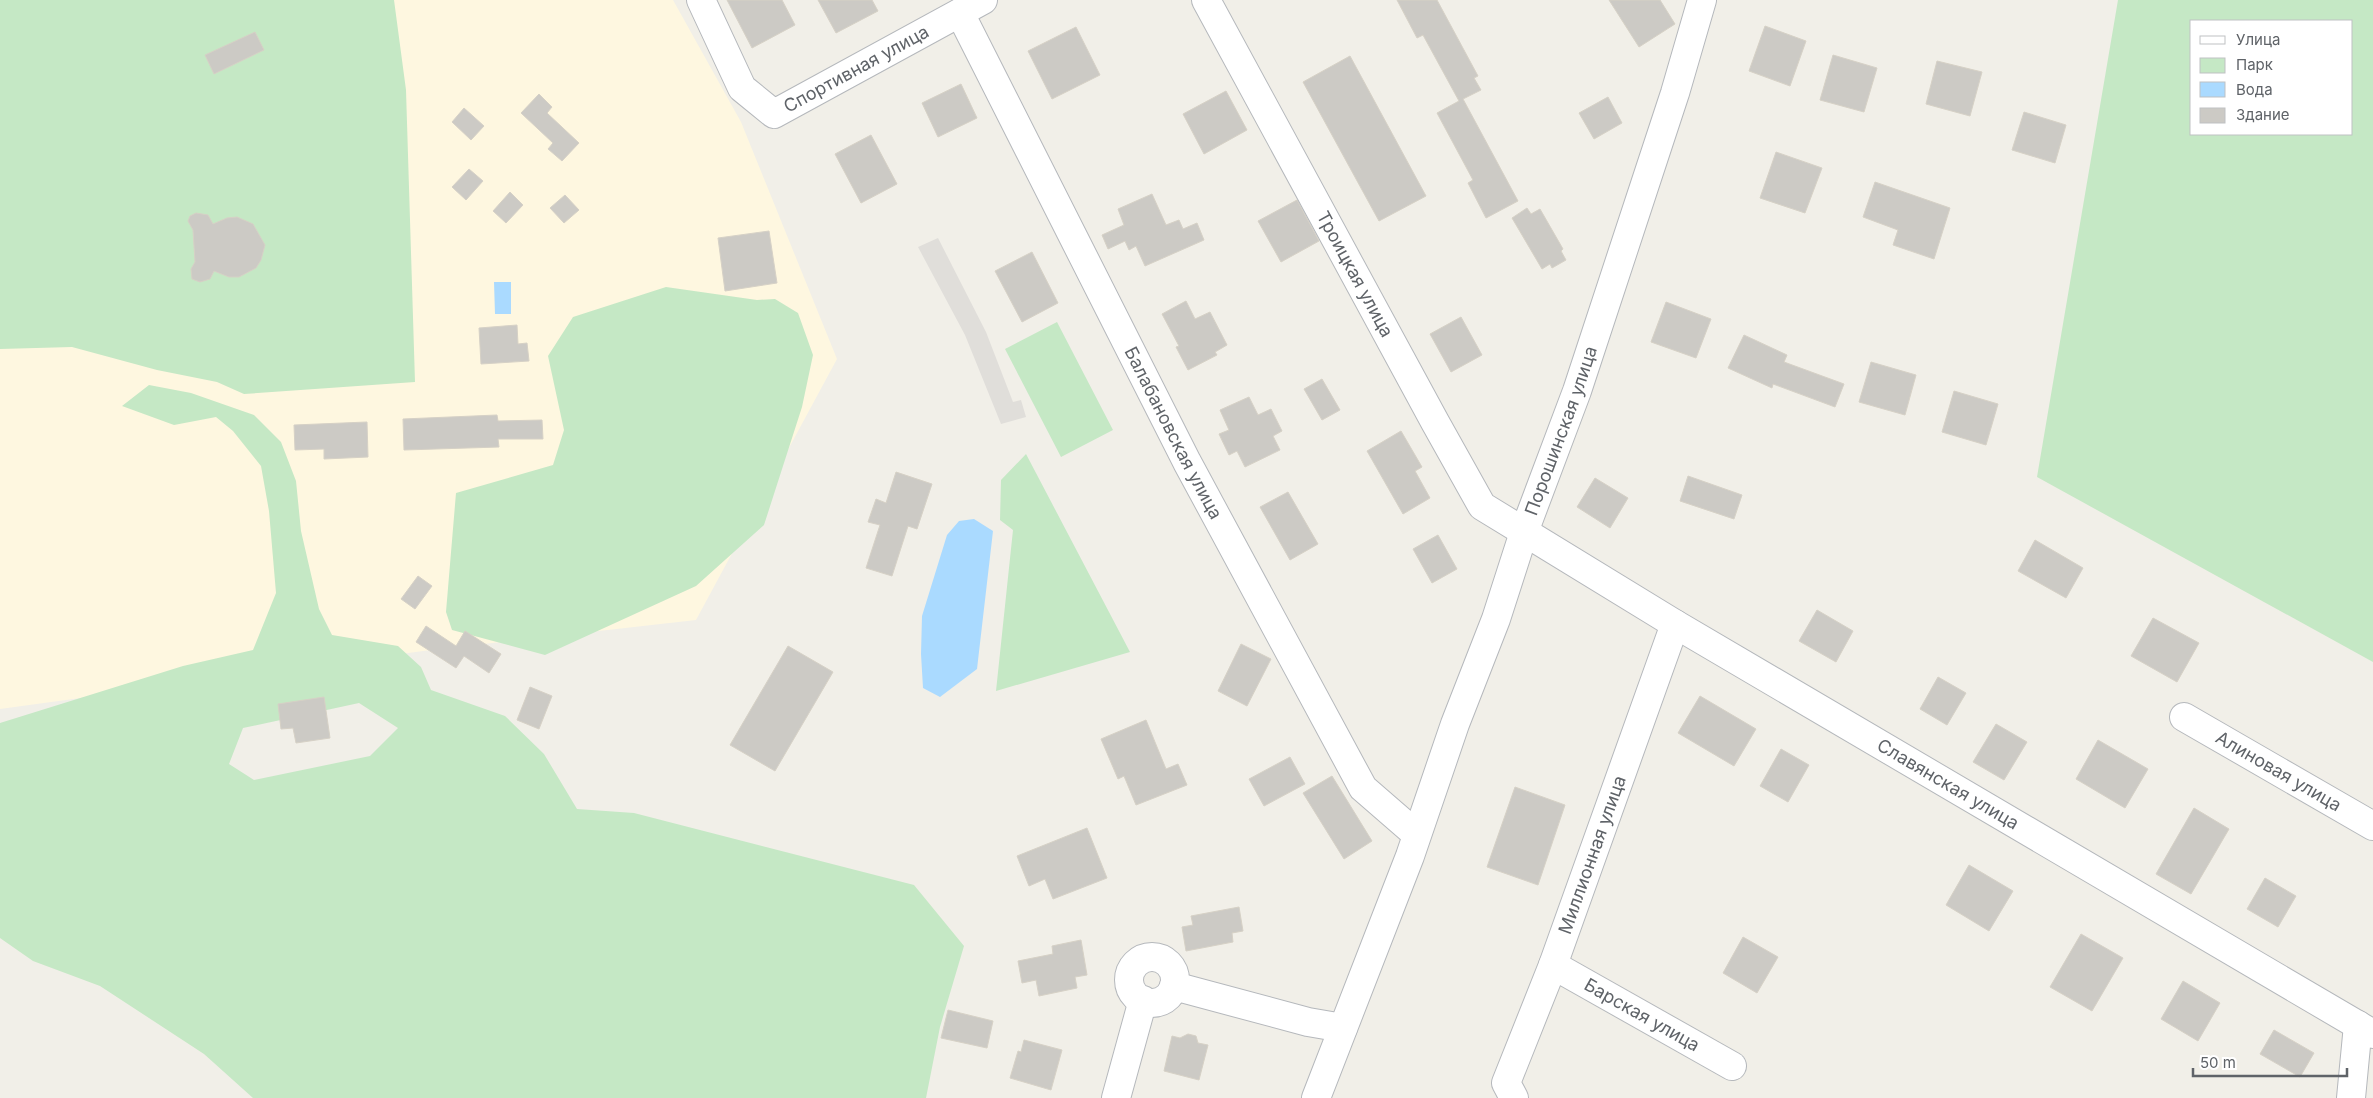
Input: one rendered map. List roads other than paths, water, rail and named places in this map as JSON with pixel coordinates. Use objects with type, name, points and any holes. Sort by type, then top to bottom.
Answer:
[{"type":"street","name":"Спортивная улица","points":[[701,0],[742,88],[774,114],[983,0]]},
{"type":"street","name":"Троицкая улица","points":[[1206,0],[1482,506],[1524,532]]},
{"type":"street","name":"Порошинская улица","points":[[1316,1098],[1413,845],[1455,724],[1496,619],[1524,532],[1577,391],[1675,93],[1702,0]]},
{"type":"street","name":"Балабановская улица","points":[[960,13],[1187,462],[1363,788],[1413,845]]},
{"type":"street","name":"Славянская улица","points":[[1524,532],[1675,624],[2365,1030]]},
{"type":"street","name":"Миллионная улица","points":[[1510,1091],[1675,624]]},
{"type":"street","name":"Алиновая улица","points":[[2184,717],[2373,826]]},
{"type":"street","points":[[1158,957],[1164,960],[1173,970],[1174,986],[1170,994],[1164,999],[1151,1002],[1143,1000],[1136,996],[1130,983],[1133,968],[1143,959],[1158,957]]},
{"type":"street","name":"Барская улица","points":[[1553,965],[1732,1066]]},
{"type":"street","points":[[1174,986],[1308,1022],[1343,1028]]},
{"type":"street","points":[[1116,1098],[1143,1000]]},
{"type":"street","points":[[2351,1098],[2365,1030]]},
{"type":"water","points":[[494,282],[511,282],[511,314],[495,314]]},
{"type":"water","points":[[974,519],[993,531],[977,669],[940,697],[923,688],[921,654],[922,616],[947,535],[959,521]]}]
